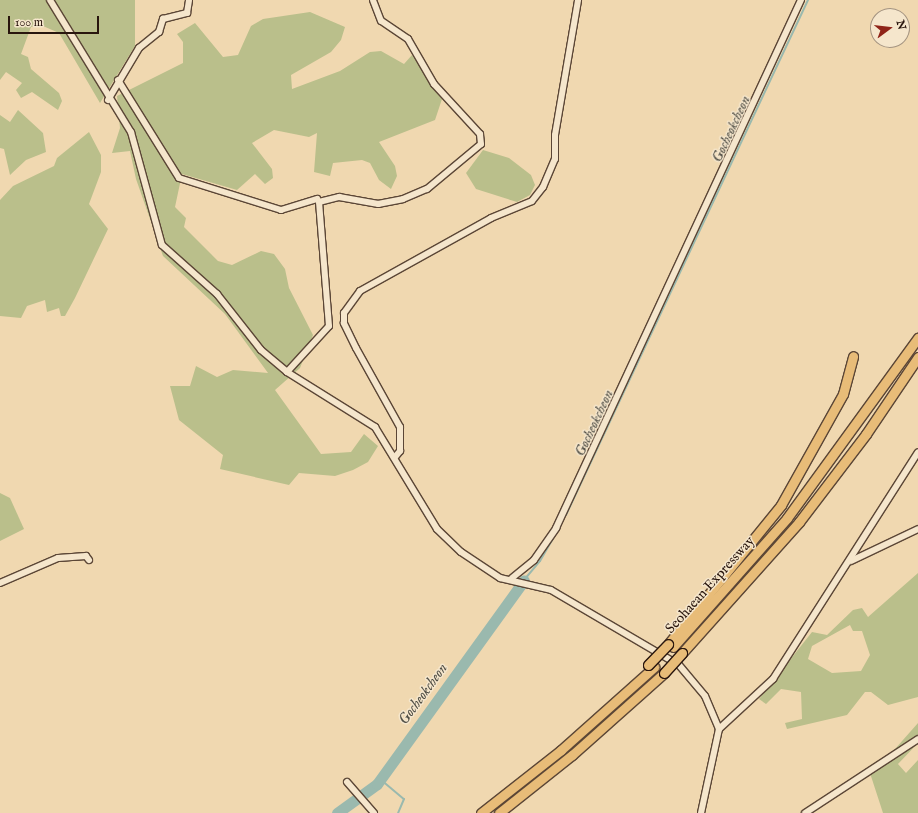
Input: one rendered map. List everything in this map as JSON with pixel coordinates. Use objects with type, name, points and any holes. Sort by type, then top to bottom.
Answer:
[{"type":"highway","name":"Seohaean Expressway","points":[[670,646],[787,518],[918,338]]},
{"type":"highway","points":[[481,813],[620,699],[670,646],[781,505],[843,394],[853,356]]},
{"type":"highway","name":"Seohaean Expressway","points":[[499,813],[572,755],[664,673],[799,522],[866,434],[918,357]]},
{"type":"street","points":[[50,0],[108,100],[131,132],[162,245],[217,294],[261,350],[287,372],[375,427],[395,457],[437,529],[483,568],[500,578],[514,579],[533,586],[551,590],[679,665],[706,696],[718,729],[701,813]]},
{"type":"street","points":[[108,100],[118,80],[139,48],[159,32],[163,19],[187,13],[189,0]]},
{"type":"street","points":[[287,372],[329,326],[319,202],[339,197],[378,204],[403,199],[427,189],[481,144],[480,134],[434,84],[408,39],[381,21],[373,0]]},
{"type":"street","points":[[395,457],[400,451],[400,427],[356,348],[344,323],[344,313],[360,291],[491,218],[532,201],[543,187],[555,159],[555,135],[578,0]]},
{"type":"street","points":[[514,579],[534,560],[556,528],[801,0]]},
{"type":"street","points":[[118,80],[178,178],[280,210],[317,200]]},
{"type":"street","points":[[718,729],[773,679],[918,452]]},
{"type":"street","points":[[849,561],[918,529]]},
{"type":"street","points":[[0,583],[58,558],[86,556],[89,560]]},
{"type":"street","points":[[805,813],[918,738]]},
{"type":"street","points":[[348,784],[374,813]]},
{"type":"green space","points":[[0,0],[135,0],[135,46],[100,103],[59,33],[43,26],[31,27],[21,54],[28,57],[31,69],[59,93],[62,101],[58,110],[32,92],[21,98],[16,90],[22,83],[6,72],[0,80]]},
{"type":"green space","points":[[310,12],[345,27],[341,40],[331,52],[291,75],[292,89],[340,71],[370,52],[381,51],[404,64],[412,55],[442,99],[435,120],[379,142],[395,166],[397,176],[391,189],[379,180],[370,163],[362,160],[333,163],[330,176],[314,172],[317,133],[309,137],[274,130],[252,143],[272,169],[273,178],[265,184],[255,174],[237,190],[182,174],[175,207],[186,218],[184,227],[218,261],[232,265],[261,251],[274,254],[285,269],[289,288],[313,335],[300,368],[275,390],[321,454],[351,452],[364,434],[378,446],[368,462],[353,470],[335,476],[299,473],[289,485],[220,469],[223,455],[179,420],[170,386],[190,386],[196,366],[217,377],[233,370],[268,373],[225,314],[163,256],[136,179],[130,151],[112,153],[120,128],[117,96],[183,63],[183,42],[177,34],[195,23],[223,57],[238,55],[251,26],[263,19]]},
{"type":"green space","points":[[18,110],[43,133],[46,152],[26,160],[10,175],[4,149],[0,148],[0,115],[10,122]]},
{"type":"green space","points":[[89,132],[101,155],[101,172],[89,204],[108,229],[75,298],[65,316],[61,316],[59,308],[47,312],[45,300],[27,306],[21,318],[0,316],[0,200],[13,186],[54,166],[57,158]]},
{"type":"green space","points":[[483,150],[509,158],[531,175],[535,185],[530,195],[517,202],[476,189],[466,173]]},
{"type":"green space","points":[[0,493],[10,498],[24,529],[0,541]]},
{"type":"green space","points":[[918,573],[918,697],[888,705],[871,692],[865,692],[847,715],[787,729],[785,723],[802,719],[801,692],[781,689],[766,704],[759,699],[812,632],[827,635],[853,610],[862,608],[868,617]],"holes":[[[850,625],[853,631],[862,631],[870,655],[861,671],[832,673],[808,659],[812,646]]]},
{"type":"green space","points":[[918,723],[918,743],[898,764],[906,773],[918,760],[918,813],[883,813],[869,770],[895,749]]},
{"type":"waterway","name":"Gocheokcheon","points":[[566,515],[808,0]]},
{"type":"waterway","name":"Gocheokcheon","points":[[524,580],[540,561],[557,531]]},
{"type":"waterway","name":"Gocheokcheon","points":[[337,813],[377,784],[524,580]]},
{"type":"waterway","points":[[380,779],[404,799],[398,813]]}]
